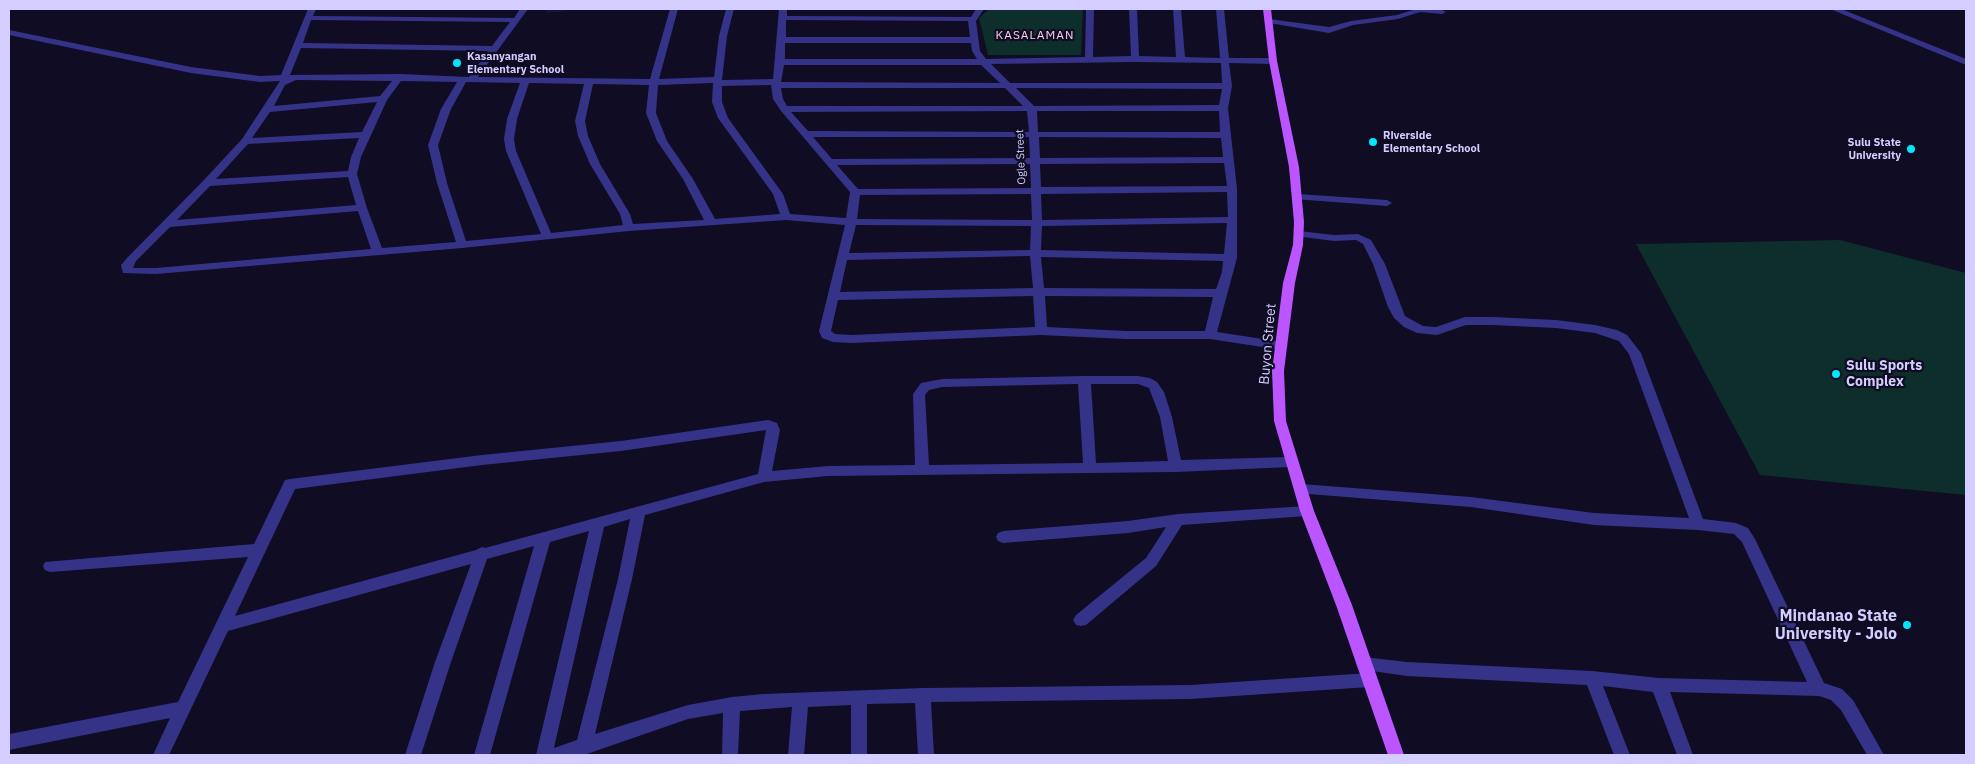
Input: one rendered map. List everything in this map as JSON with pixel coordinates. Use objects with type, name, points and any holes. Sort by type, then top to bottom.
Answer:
[{"type":"main road","name":"Buyon Street","points":[[1268,15],[1273,61],[1298,197],[1298,245],[1289,283],[1278,371],[1280,420],[1307,511],[1344,605],[1396,755]]},
{"type":"street","points":[[284,78],[312,9]]},
{"type":"street","points":[[462,245],[442,183],[433,145],[446,109],[524,9]]},
{"type":"street","points":[[674,9],[654,82],[651,113],[657,131],[688,179],[711,222]]},
{"type":"street","points":[[730,9],[723,36],[717,82],[716,94],[719,109],[778,194],[786,217]]},
{"type":"street","points":[[980,9],[972,19],[976,50],[983,62],[1031,108]]},
{"type":"street","points":[[1089,60],[1090,9]]},
{"type":"street","points":[[1133,9],[1135,59]]},
{"type":"street","points":[[1177,9],[1181,60]]},
{"type":"street","points":[[1210,335],[1231,258],[1233,220],[1232,189],[1225,134],[1224,108],[1227,86],[1220,9]]},
{"type":"street","points":[[1834,9],[1966,62]]},
{"type":"street","points":[[1268,15],[1329,30],[1351,23],[1394,18],[1420,10],[1442,12]]},
{"type":"street","points":[[972,19],[783,13],[776,93],[784,110],[855,192],[851,222],[825,334],[833,338],[1041,331],[1126,335],[1210,335],[1282,346]]},
{"type":"street","points":[[309,18],[515,20]]},
{"type":"street","points":[[9,32],[191,70],[260,79],[400,77],[654,82],[1227,86]]},
{"type":"street","points":[[782,40],[974,40]]},
{"type":"street","points":[[298,45],[493,49]]},
{"type":"street","points":[[780,62],[983,62],[1135,59],[1273,61]]},
{"type":"street","points":[[297,77],[282,83],[245,141],[207,183],[132,259],[127,265],[127,271],[156,272],[629,228],[786,217],[851,222],[1037,223],[1233,220]]},
{"type":"street","points":[[378,251],[352,174],[356,157],[365,135],[383,100],[400,77]]},
{"type":"street","points":[[526,80],[512,119],[509,139],[511,151],[548,236]]},
{"type":"street","points":[[589,81],[580,121],[583,136],[595,164],[625,214],[629,228]]},
{"type":"street","points":[[267,109],[383,100]]},
{"type":"street","name":"Ogle Street","points":[[1031,108],[1033,114],[1037,223],[1035,253],[1041,331]]},
{"type":"street","points":[[784,110],[1224,108]]},
{"type":"street","points":[[806,134],[1225,134]]},
{"type":"street","points":[[245,141],[365,135]]},
{"type":"street","points":[[831,162],[1227,160]]},
{"type":"street","points":[[207,183],[352,174]]},
{"type":"street","points":[[855,192],[1232,189]]},
{"type":"street","points":[[1298,197],[1387,204]]},
{"type":"street","points":[[166,224],[362,208]]},
{"type":"street","points":[[1299,234],[1319,238],[1358,236],[1367,242],[1379,264],[1394,307],[1400,318],[1421,330],[1437,331],[1465,320],[1502,321],[1556,324],[1595,329],[1613,333],[1623,338],[1635,353],[1698,524]]},
{"type":"street","points":[[842,257],[1035,253],[1231,258]]},
{"type":"street","points":[[833,296],[1038,292],[1220,293]]},
{"type":"street","points":[[922,469],[919,394],[925,386],[942,382],[1084,380],[1138,380],[1153,385],[1158,392],[1166,417],[1176,467]]},
{"type":"street","points":[[1084,380],[1090,468]]},
{"type":"street","points":[[162,755],[257,550],[290,484],[482,460],[621,446],[768,425],[772,426],[773,430],[764,476]]},
{"type":"street","points":[[223,626],[764,476],[828,471],[1176,467],[1291,462]]},
{"type":"street","points":[[1301,490],[1470,502],[1594,519],[1698,524],[1736,529],[1745,535],[1819,689]]},
{"type":"street","points":[[584,747],[625,579],[639,511]]},
{"type":"street","points":[[1003,537],[1128,527],[1178,520],[1307,511]]},
{"type":"street","points":[[1081,620],[1151,562],[1178,520]]},
{"type":"street","points":[[544,755],[598,522]]},
{"type":"street","points":[[482,755],[544,537]]},
{"type":"street","points":[[50,566],[257,550]]},
{"type":"street","points":[[413,755],[442,662],[482,553]]},
{"type":"street","points":[[556,755],[688,712],[732,704],[923,695],[1190,692],[1407,669],[1592,678],[1659,685],[1819,689],[1836,694],[1847,705],[1876,755]]},
{"type":"street","points":[[1592,678],[1622,755]]},
{"type":"street","points":[[1659,685],[1686,755]]},
{"type":"street","points":[[923,695],[926,755]]},
{"type":"street","points":[[859,698],[859,755]]},
{"type":"street","points":[[796,755],[801,700]]},
{"type":"street","points":[[730,755],[732,704]]},
{"type":"street","points":[[9,742],[184,708]]},
{"type":"green space","points":[[989,9],[1083,9],[1081,55],[988,55],[979,18]]},
{"type":"green space","name":"Sulu Sports Complex","points":[[1840,240],[1966,273],[1966,495],[1760,475],[1636,244]]},
{"type":"place","name":"Kasanyangan Elementary School","points":[[457,63]]},
{"type":"place","name":"Riverside Elementary School","points":[[1373,142]]},
{"type":"place","name":"Sulu State University","points":[[1911,149]]},
{"type":"place","name":"Sulu Sports Complex","points":[[1836,374]]},
{"type":"place","name":"Mindanao State University - Jolo","points":[[1907,625]]},
{"type":"district","name":"KASALAMAN","points":[[1035,36]]}]
